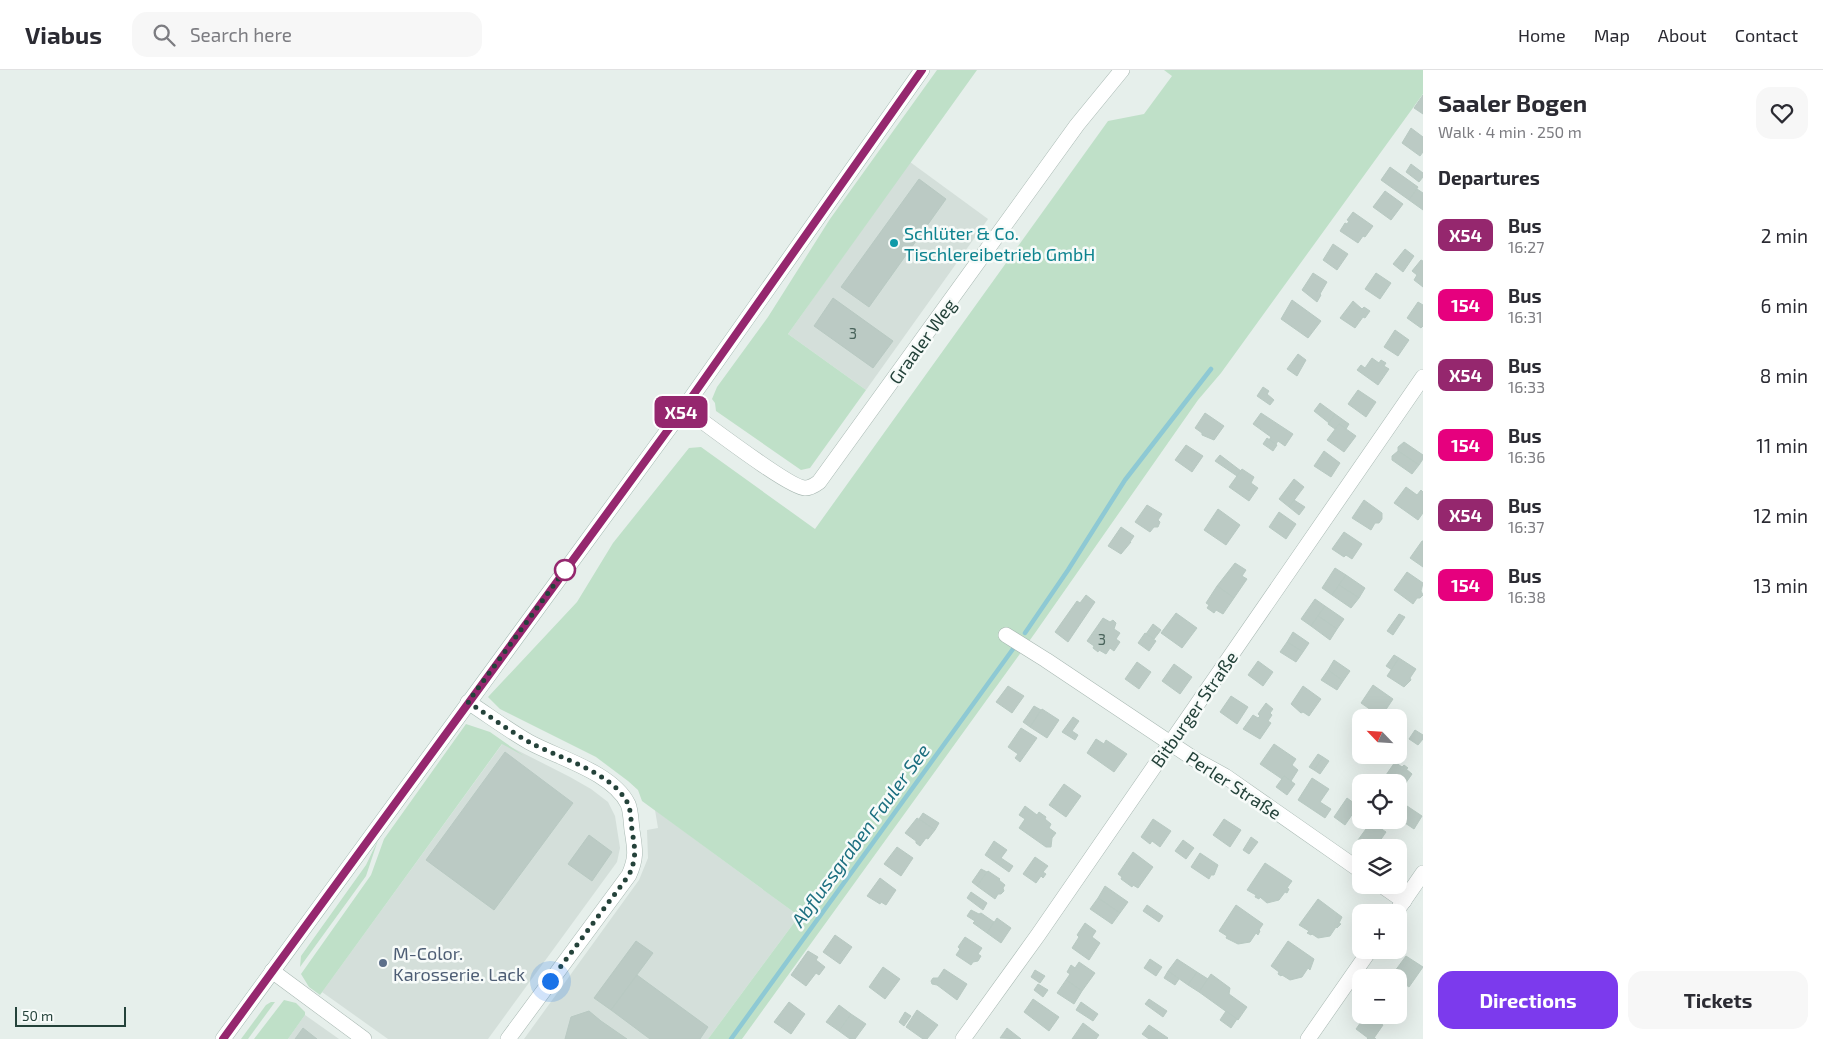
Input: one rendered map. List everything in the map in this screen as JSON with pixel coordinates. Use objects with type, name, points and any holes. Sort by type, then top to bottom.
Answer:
[{"type":"street","points":[[223,1039],[684,408],[922,70]]},
{"type":"street","name":"Graaler Weg","points":[[684,408],[773,471],[798,486],[812,487],[819,482],[1077,125],[1122,70]]},
{"type":"street","name":"Bitburger Straße","points":[[963,1039],[1038,935],[1423,377]]},
{"type":"street","name":"Perler Straße","points":[[1006,635],[1170,744],[1225,776],[1352,865]]},
{"type":"street","points":[[468,702],[529,742],[579,764],[611,784],[622,795],[629,806],[636,853],[629,875],[508,1039]]},
{"type":"street","points":[[1402,904],[1423,873]]},
{"type":"street","points":[[1389,894],[1397,904]]},
{"type":"street","points":[[1308,1039],[1364,959]]},
{"type":"street","points":[[272,972],[364,1039]]},
{"type":"shaded area","points":[[910,162],[988,219],[866,390],[788,334]]},
{"type":"shaded area","points":[[503,743],[570,777],[591,789],[608,802],[615,816],[620,848],[617,862],[488,1039],[388,1039],[322,992]]},
{"type":"shaded area","points":[[655,810],[799,916],[708,1039],[524,1039],[639,880],[648,858],[647,830],[658,828]]},
{"type":"shaded area","points":[[305,1015],[339,1039],[288,1039]]},
{"type":"green space","points":[[937,70],[977,70],[788,334],[866,390],[810,468],[801,470],[716,411],[715,403],[712,399],[717,387],[768,317],[830,219]]},
{"type":"green space","points":[[1164,70],[1423,70],[1423,94],[1221,373],[1198,400],[1035,633],[742,1039],[708,1039],[799,916],[642,801],[638,790],[596,757],[500,709],[488,697],[577,602],[613,543],[689,448],[701,447],[815,529],[1108,121],[1144,114],[1172,76]]},
{"type":"green space","points":[[466,724],[490,732],[524,756],[502,744],[320,995],[309,987],[301,974],[371,875],[384,839]]},
{"type":"green space","points":[[378,840],[366,876],[300,967],[301,956],[366,865]]},
{"type":"green space","points":[[284,1000],[296,1003],[305,1012],[305,1015],[288,1039],[254,1039]]},
{"type":"green space","points":[[275,1002],[248,1039],[241,1039],[266,1005]]},
{"type":"building","points":[[1423,95],[1423,114],[1414,108]]},
{"type":"building","points":[[1411,128],[1423,137],[1423,152],[1420,156],[1402,143]]},
{"type":"building","points":[[1411,164],[1423,173],[1423,177],[1419,182],[1406,172]]},
{"type":"building","points":[[1390,167],[1418,187],[1409,200],[1381,180]]},
{"type":"building","name":"Schlüter & Co. Tischlereibetrieb GmbH","points":[[919,179],[946,199],[869,307],[841,287]]},
{"type":"building","points":[[1417,189],[1423,193],[1423,210],[1409,200]]},
{"type":"building","points":[[1385,191],[1403,204],[1391,220],[1373,207]]},
{"type":"building","points":[[1353,212],[1373,226],[1358,243],[1340,231],[1345,223],[1347,224],[1349,221],[1347,220]]},
{"type":"building","points":[[1333,244],[1348,254],[1337,270],[1323,260]]},
{"type":"building","points":[[1405,249],[1414,256],[1403,272],[1393,264]]},
{"type":"building","points":[[1421,260],[1423,261],[1423,287],[1414,280],[1417,275],[1412,271]]},
{"type":"building","points":[[1313,273],[1327,282],[1317,302],[1302,290]]},
{"type":"building","points":[[1376,273],[1391,283],[1380,299],[1365,289]]},
{"type":"building","points":[[833,298],[893,341],[873,368],[814,326]]},
{"type":"building","points":[[1292,300],[1321,321],[1308,338],[1281,319]]},
{"type":"building","points":[[1353,301],[1362,309],[1364,307],[1370,311],[1355,328],[1340,318]]},
{"type":"building","points":[[1418,302],[1423,305],[1423,326],[1421,328],[1407,318]]},
{"type":"building","points":[[1395,330],[1409,340],[1398,356],[1384,347]]},
{"type":"building","points":[[1298,354],[1306,360],[1297,376],[1287,369]]},
{"type":"building","points":[[1372,358],[1379,363],[1381,360],[1386,363],[1384,366],[1389,369],[1378,385],[1357,370],[1361,365],[1365,368]]},
{"type":"building","points":[[1263,387],[1269,391],[1267,394],[1274,400],[1270,405],[1257,396]]},
{"type":"building","points":[[1358,390],[1376,402],[1366,417],[1348,404]]},
{"type":"building","points":[[1320,403],[1335,414],[1329,423],[1314,411]]},
{"type":"building","points":[[1205,413],[1224,426],[1214,440],[1202,435],[1195,428]]},
{"type":"building","points":[[1261,413],[1293,434],[1285,446],[1278,441],[1276,444],[1269,440],[1271,437],[1253,424]]},
{"type":"building","points":[[1335,414],[1349,424],[1346,429],[1339,424],[1335,429],[1328,424]]},
{"type":"building","points":[[1339,424],[1356,436],[1344,452],[1327,440]]},
{"type":"building","points":[[1267,438],[1277,445],[1273,451],[1263,444]]},
{"type":"building","points":[[1404,442],[1423,455],[1419,465],[1398,451],[1398,447]]},
{"type":"building","points":[[1186,445],[1203,456],[1192,472],[1175,460]]},
{"type":"building","points":[[1324,451],[1340,463],[1331,477],[1314,466]]},
{"type":"building","points":[[1398,451],[1419,465],[1412,474],[1392,460],[1392,456]]},
{"type":"building","points":[[1220,455],[1241,471],[1237,476],[1215,461]]},
{"type":"building","points":[[1242,469],[1254,477],[1251,483],[1258,488],[1249,501],[1229,487]]},
{"type":"building","points":[[1294,479],[1304,487],[1289,507],[1279,499]]},
{"type":"building","points":[[1406,487],[1417,495],[1421,490],[1423,492],[1423,513],[1418,520],[1394,503]]},
{"type":"building","points":[[1294,500],[1305,507],[1299,515],[1289,507]]},
{"type":"building","points":[[1364,500],[1382,513],[1382,519],[1379,523],[1375,523],[1371,530],[1352,518]]},
{"type":"building","points":[[1147,505],[1162,514],[1158,520],[1160,522],[1158,527],[1154,527],[1150,532],[1135,522]]},
{"type":"building","points":[[1218,509],[1240,525],[1226,545],[1204,530]]},
{"type":"building","points":[[1279,512],[1296,524],[1286,539],[1269,527]]},
{"type":"building","points":[[1121,527],[1134,536],[1121,554],[1108,546]]},
{"type":"building","points":[[1344,532],[1362,544],[1352,559],[1346,555],[1344,557],[1332,549]]},
{"type":"building","points":[[1423,541],[1423,567],[1410,558]]},
{"type":"building","points":[[1235,563],[1246,570],[1242,576],[1247,579],[1234,598],[1217,586]]},
{"type":"building","points":[[1335,568],[1346,575],[1332,595],[1322,588]]},
{"type":"building","points":[[1407,572],[1423,583],[1421,591],[1423,595],[1417,598],[1413,604],[1394,590]]},
{"type":"building","points":[[1346,575],[1365,588],[1359,598],[1339,585]]},
{"type":"building","points":[[1339,585],[1359,598],[1351,608],[1332,595]]},
{"type":"building","points":[[1217,586],[1234,598],[1223,614],[1216,610],[1214,613],[1207,608],[1209,605],[1206,603]]},
{"type":"building","points":[[1086,595],[1095,602],[1068,642],[1055,632],[1077,601],[1080,603]]},
{"type":"building","points":[[1315,599],[1325,606],[1311,626],[1301,619]]},
{"type":"building","points":[[1325,606],[1344,619],[1337,629],[1318,616]]},
{"type":"building","points":[[1176,613],[1197,628],[1182,648],[1161,633]]},
{"type":"building","points":[[1399,614],[1405,617],[1393,635],[1387,631]]},
{"type":"building","points":[[1318,616],[1337,629],[1330,640],[1311,626]]},
{"type":"building","points":[[1103,618],[1110,622],[1113,620],[1116,623],[1114,629],[1120,633],[1116,639],[1120,642],[1114,651],[1110,648],[1106,654],[1099,650],[1098,652],[1087,641]]},
{"type":"building","points":[[1153,624],[1161,630],[1154,639],[1146,634]]},
{"type":"building","points":[[1293,632],[1309,643],[1303,652],[1287,642]]},
{"type":"building","points":[[1145,633],[1156,641],[1149,651],[1138,643]]},
{"type":"building","points":[[1287,642],[1303,652],[1296,662],[1280,652]]},
{"type":"building","points":[[1394,655],[1399,658],[1392,670],[1386,666]]},
{"type":"building","points":[[1399,658],[1416,669],[1410,678],[1411,680],[1404,687],[1387,676]]},
{"type":"building","points":[[1334,660],[1350,671],[1343,681],[1328,670]]},
{"type":"building","points":[[1258,661],[1273,672],[1263,686],[1248,675]]},
{"type":"building","points":[[1137,662],[1151,672],[1139,689],[1125,679]]},
{"type":"building","points":[[1174,664],[1192,677],[1180,694],[1162,681]]},
{"type":"building","points":[[1328,670],[1343,681],[1337,690],[1321,680]]},
{"type":"building","points":[[1373,685],[1393,699],[1386,709],[1370,709],[1361,703]]},
{"type":"building","points":[[1008,686],[1024,696],[1012,713],[996,702]]},
{"type":"building","points":[[1303,686],[1321,699],[1309,716],[1303,712],[1301,713],[1291,704]]},
{"type":"building","points":[[1231,696],[1248,707],[1237,724],[1220,712]]},
{"type":"building","points":[[1266,703],[1273,709],[1268,721],[1271,723],[1260,739],[1243,729],[1253,715],[1258,718],[1260,716],[1258,714]]},
{"type":"building","points":[[1034,706],[1041,710],[1030,727],[1023,722]]},
{"type":"building","points":[[1042,709],[1059,720],[1047,738],[1030,727]]},
{"type":"building","points":[[1073,717],[1079,721],[1072,731],[1078,735],[1075,740],[1062,732]]},
{"type":"building","points":[[1021,728],[1037,738],[1020,762],[1015,758],[1018,754],[1008,747]]},
{"type":"building","points":[[1415,730],[1423,735],[1423,739],[1418,745],[1409,739]]},
{"type":"building","points":[[1096,739],[1104,744],[1106,740],[1127,754],[1114,772],[1087,753]]},
{"type":"building","points":[[1274,744],[1296,759],[1292,765],[1298,770],[1291,781],[1284,776],[1282,779],[1260,764]]},
{"type":"building","points":[[505,752],[573,803],[494,910],[426,860]]},
{"type":"building","points":[[1318,754],[1323,757],[1314,770],[1309,767]]},
{"type":"building","points":[[1323,757],[1329,761],[1320,774],[1314,770]]},
{"type":"building","points":[[1394,764],[1398,764],[1402,767],[1404,765],[1412,774],[1407,781],[1407,774],[1387,774]]},
{"type":"building","points":[[1284,776],[1295,784],[1287,795],[1276,787]]},
{"type":"building","points":[[1312,778],[1329,789],[1320,802],[1331,809],[1325,818],[1298,800]]},
{"type":"building","points":[[1064,784],[1081,796],[1066,817],[1049,805]]},
{"type":"building","points":[[1347,798],[1352,802],[1352,815],[1345,825],[1334,817]]},
{"type":"building","points":[[1025,806],[1037,815],[1039,812],[1051,824],[1049,828],[1056,833],[1052,838],[1051,847],[1046,847],[1019,828],[1025,819],[1019,815]]},
{"type":"building","points":[[1407,806],[1422,816],[1414,829],[1407,824]]},
{"type":"building","points":[[923,813],[939,823],[935,830],[919,819]]},
{"type":"building","points":[[917,818],[935,830],[920,846],[905,833]]},
{"type":"building","points":[[1153,819],[1171,831],[1160,847],[1152,841],[1150,844],[1141,837]]},
{"type":"building","points":[[1224,819],[1241,830],[1230,847],[1213,835]]},
{"type":"building","points":[[1366,829],[1382,829],[1386,832],[1381,839],[1359,839]]},
{"type":"building","points":[[589,835],[612,852],[592,881],[568,864]]},
{"type":"building","points":[[1251,837],[1258,842],[1249,854],[1243,850]]},
{"type":"building","points":[[1183,840],[1194,848],[1186,859],[1175,851]]},
{"type":"building","points":[[994,841],[1007,850],[1001,858],[1013,866],[1009,872],[985,855]]},
{"type":"building","points":[[897,847],[913,858],[901,876],[884,864]]},
{"type":"building","points":[[1133,852],[1153,867],[1138,888],[1133,885],[1132,887],[1121,879],[1122,877],[1118,874]]},
{"type":"building","points":[[1200,853],[1218,865],[1214,875],[1211,875],[1209,879],[1191,867]]},
{"type":"building","points":[[1035,857],[1048,866],[1043,872],[1046,874],[1043,878],[1041,876],[1036,883],[1023,874]]},
{"type":"building","points":[[1265,863],[1292,881],[1287,888],[1289,889],[1287,893],[1285,892],[1279,900],[1267,903],[1260,897],[1259,899],[1255,897],[1256,895],[1247,890]]},
{"type":"building","points":[[981,869],[987,872],[977,886],[972,882]]},
{"type":"building","points":[[988,871],[1005,885],[1004,891],[998,894],[995,899],[977,886]]},
{"type":"building","points":[[880,878],[896,890],[886,905],[881,902],[880,904],[867,896]]},
{"type":"building","points":[[1105,886],[1128,902],[1120,913],[1098,898]]},
{"type":"building","points":[[971,892],[987,903],[983,910],[967,898]]},
{"type":"building","points":[[1098,898],[1120,913],[1112,924],[1090,909]]},
{"type":"building","points":[[1318,899],[1342,917],[1339,923],[1341,924],[1336,927],[1330,936],[1318,938],[1307,933],[1309,931],[1299,925]]},
{"type":"building","points":[[1147,905],[1163,916],[1159,922],[1143,911]]},
{"type":"building","points":[[1236,905],[1263,924],[1258,935],[1256,933],[1250,942],[1238,944],[1226,938],[1227,936],[1219,931]]},
{"type":"building","points":[[971,910],[979,914],[981,913],[994,922],[987,933],[967,916]]},
{"type":"building","points":[[997,918],[1011,928],[1001,943],[987,933]]},
{"type":"building","points":[[1085,923],[1096,931],[1092,937],[1100,943],[1089,960],[1072,948],[1079,937],[1077,935]]},
{"type":"building","points":[[835,935],[852,947],[840,964],[823,952]]},
{"type":"building","points":[[965,937],[982,948],[978,954],[981,956],[978,961],[973,962],[971,965],[956,955],[960,949],[958,947]]},
{"type":"building","points":[[636,941],[653,953],[611,1010],[594,998]]},
{"type":"building","points":[[1288,941],[1314,959],[1310,970],[1308,968],[1302,977],[1290,980],[1278,974],[1279,972],[1271,966]]},
{"type":"building","points":[[808,951],[818,957],[816,960],[825,967],[819,975],[816,973],[806,986],[791,975]]},
{"type":"building","points":[[1407,957],[1423,967],[1409,987],[1407,986],[1407,969],[1396,969],[1404,959],[1407,959]]},
{"type":"building","points":[[1150,959],[1162,967],[1156,976],[1144,968]]},
{"type":"building","points":[[1177,959],[1197,972],[1188,985],[1168,971]]},
{"type":"building","points":[[1079,962],[1095,973],[1082,991],[1066,980],[1070,974],[1067,972],[1071,965],[1075,968]]},
{"type":"building","points":[[883,967],[900,979],[885,999],[869,987]]},
{"type":"building","points":[[944,969],[967,984],[957,1000],[937,985],[932,984],[933,978],[938,978]]},
{"type":"building","points":[[1035,970],[1045,976],[1040,983],[1031,977]]},
{"type":"building","points":[[1168,971],[1179,979],[1175,985],[1164,978]]},
{"type":"building","points":[[1197,972],[1208,979],[1199,992],[1188,985]]},
{"type":"building","points":[[1211,974],[1230,988],[1229,994],[1247,1007],[1238,1020],[1199,992]]},
{"type":"building","points":[[637,975],[708,1027],[700,1039],[650,1039],[611,1010]]},
{"type":"building","points":[[1066,980],[1082,991],[1074,1004],[1057,993]]},
{"type":"building","points":[[1038,984],[1048,990],[1043,997],[1034,990]]},
{"type":"building","points":[[1033,999],[1059,1017],[1049,1031],[1024,1012]]},
{"type":"building","points":[[1149,999],[1167,1011],[1163,1017],[1145,1004]]},
{"type":"building","points":[[789,1002],[805,1014],[791,1034],[774,1022]]},
{"type":"building","points":[[1081,1002],[1098,1014],[1093,1021],[1076,1010]]},
{"type":"building","points":[[839,1005],[851,1014],[839,1031],[826,1022]]},
{"type":"building","points":[[917,1010],[938,1025],[927,1039],[923,1039],[906,1027]]},
{"type":"building","points":[[589,1011],[627,1039],[565,1039],[571,1017]]},
{"type":"building","points":[[1226,1011],[1237,1019],[1231,1028],[1220,1020]]},
{"type":"building","points":[[905,1012],[911,1016],[904,1026],[899,1022]]},
{"type":"building","points":[[851,1014],[866,1024],[855,1039],[850,1039],[839,1031]]},
{"type":"building","points":[[1083,1023],[1099,1035],[1096,1039],[1072,1039]]},
{"type":"building","points":[[1360,1024],[1383,1025],[1374,1038],[1376,1039],[1367,1039],[1356,1029]]},
{"type":"building","points":[[1149,1025],[1168,1038],[1149,1039],[1142,1034]]},
{"type":"building","points":[[303,1028],[317,1039],[295,1039]]},
{"type":"building","points":[[1007,1028],[1021,1039],[1000,1038]]},
{"type":"waterway","points":[[1025,633],[1068,570],[1125,480],[1211,369]]},
{"type":"waterway","name":"Abflussgraben Fauler See","points":[[731,1039],[1013,649]]},
{"type":"bus line","name":"X54","points":[[223,1039],[684,408],[922,70]]},
{"type":"place","name":"Schlüter & Co. Tischlereibetrieb GmbH","points":[[894,243]]},
{"type":"place","name":"M-Color. Karosserie. Lack","points":[[383,963]]},
{"type":"route","points":[[550,981],[629,875],[634,864],[636,853],[629,806],[622,795],[611,784],[579,764],[529,742],[468,702],[565,570]]}]
